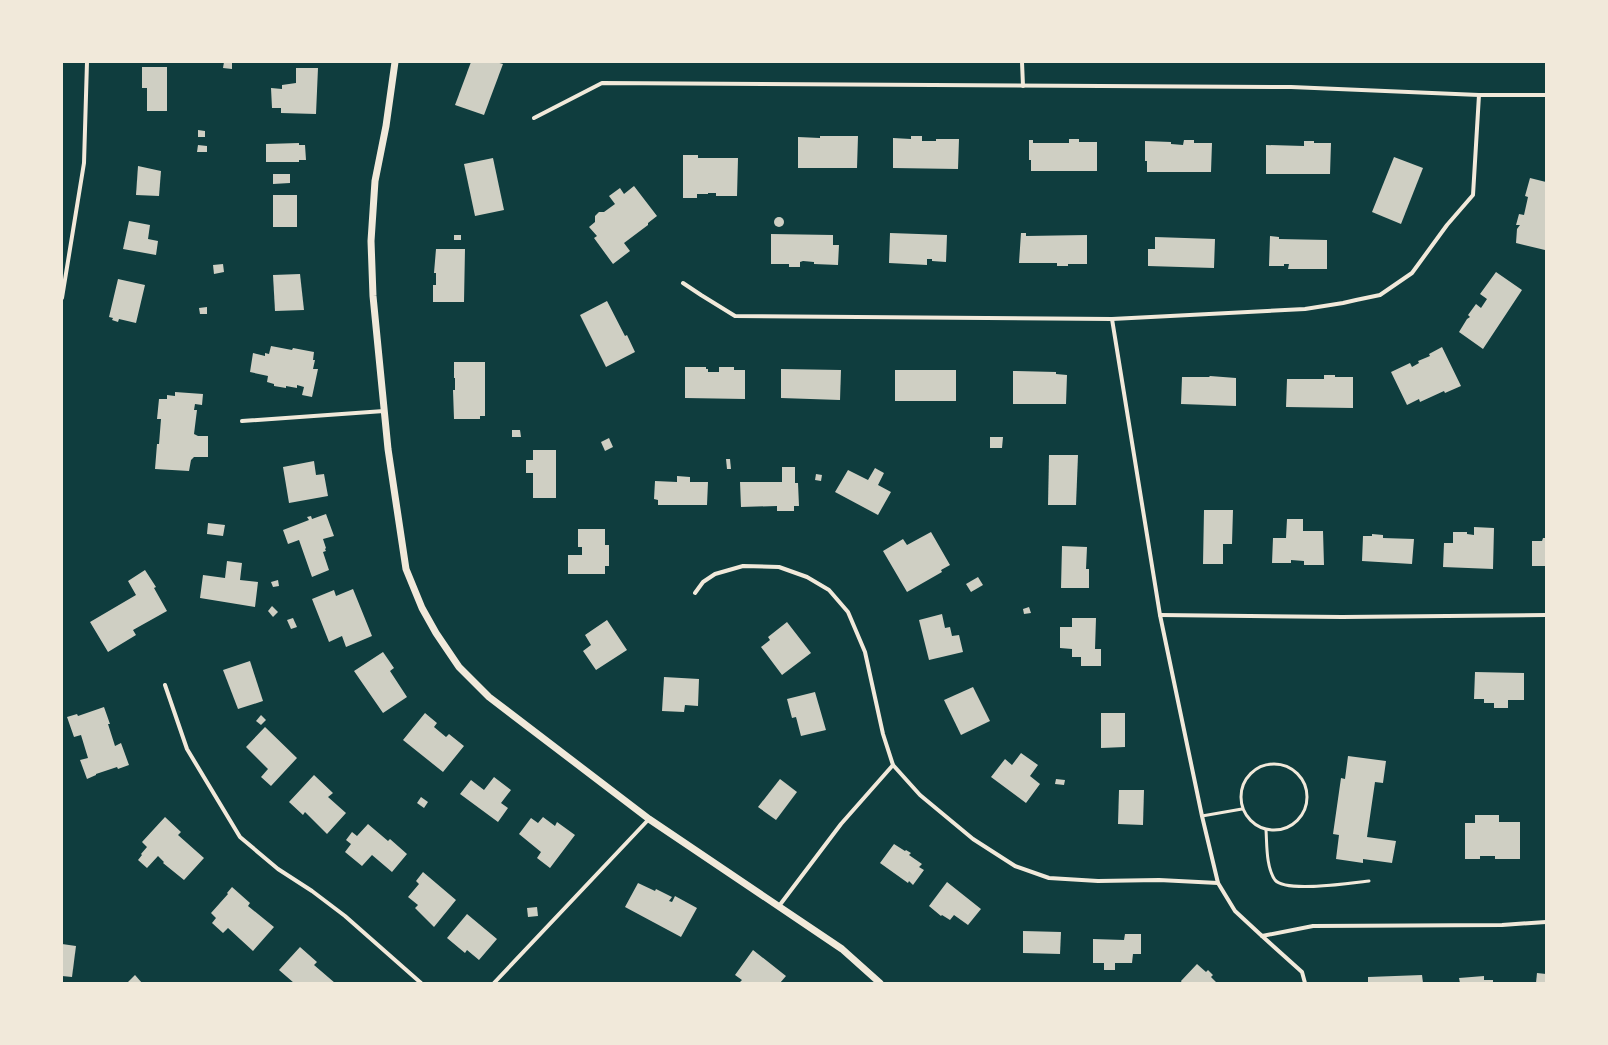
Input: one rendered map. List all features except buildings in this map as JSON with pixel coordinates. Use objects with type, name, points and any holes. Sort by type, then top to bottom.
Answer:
[{"type":"street","points":[[62,298],[84,163],[87,62]]},
{"type":"street","points":[[395,62],[386,126],[375,180],[371,241],[373,296],[388,449],[406,569],[422,608],[436,633],[459,667],[489,697],[649,819],[842,949],[880,983]]},
{"type":"street","points":[[1022,62],[1023,86]]},
{"type":"street","points":[[534,118],[602,83],[1291,87],[1479,95],[1546,94]]},
{"type":"street","points":[[683,283],[735,316],[1112,318],[1305,310],[1343,304],[1380,295],[1412,273],[1447,224],[1473,195],[1479,95]]},
{"type":"street","points":[[1112,318],[1160,615],[1202,816],[1218,883],[1235,911],[1302,972],[1305,983]]},
{"type":"street","points":[[242,421],[384,411]]},
{"type":"street","points":[[695,593],[703,582],[715,574],[742,566],[779,567],[807,576],[829,590],[848,612],[865,652],[883,734],[893,765],[920,795],[973,839],[1015,866],[1049,878],[1098,881],[1159,880],[1218,883]]},
{"type":"street","points":[[1160,615],[1342,617],[1546,615]]},
{"type":"street","points":[[165,685],[187,750],[240,837],[278,868],[345,916],[421,983]]},
{"type":"street","points":[[779,906],[841,824],[893,765]]},
{"type":"street","points":[[494,983],[649,819]]},
{"type":"street","points":[[1262,936],[1313,926],[1502,925],[1546,922]]},
{"type":"lane","points":[[1276,764],[1286,766],[1296,772],[1303,780],[1307,790],[1307,802],[1304,812],[1297,821],[1288,827],[1278,830],[1266,830],[1256,825],[1248,818],[1242,809],[1240,798],[1242,787],[1247,777],[1255,769],[1265,765],[1276,764]]},
{"type":"lane","points":[[1202,816],[1242,809]]},
{"type":"lane","points":[[1266,830],[1270,871],[1276,882],[1284,885],[1304,887],[1369,882]]}]
